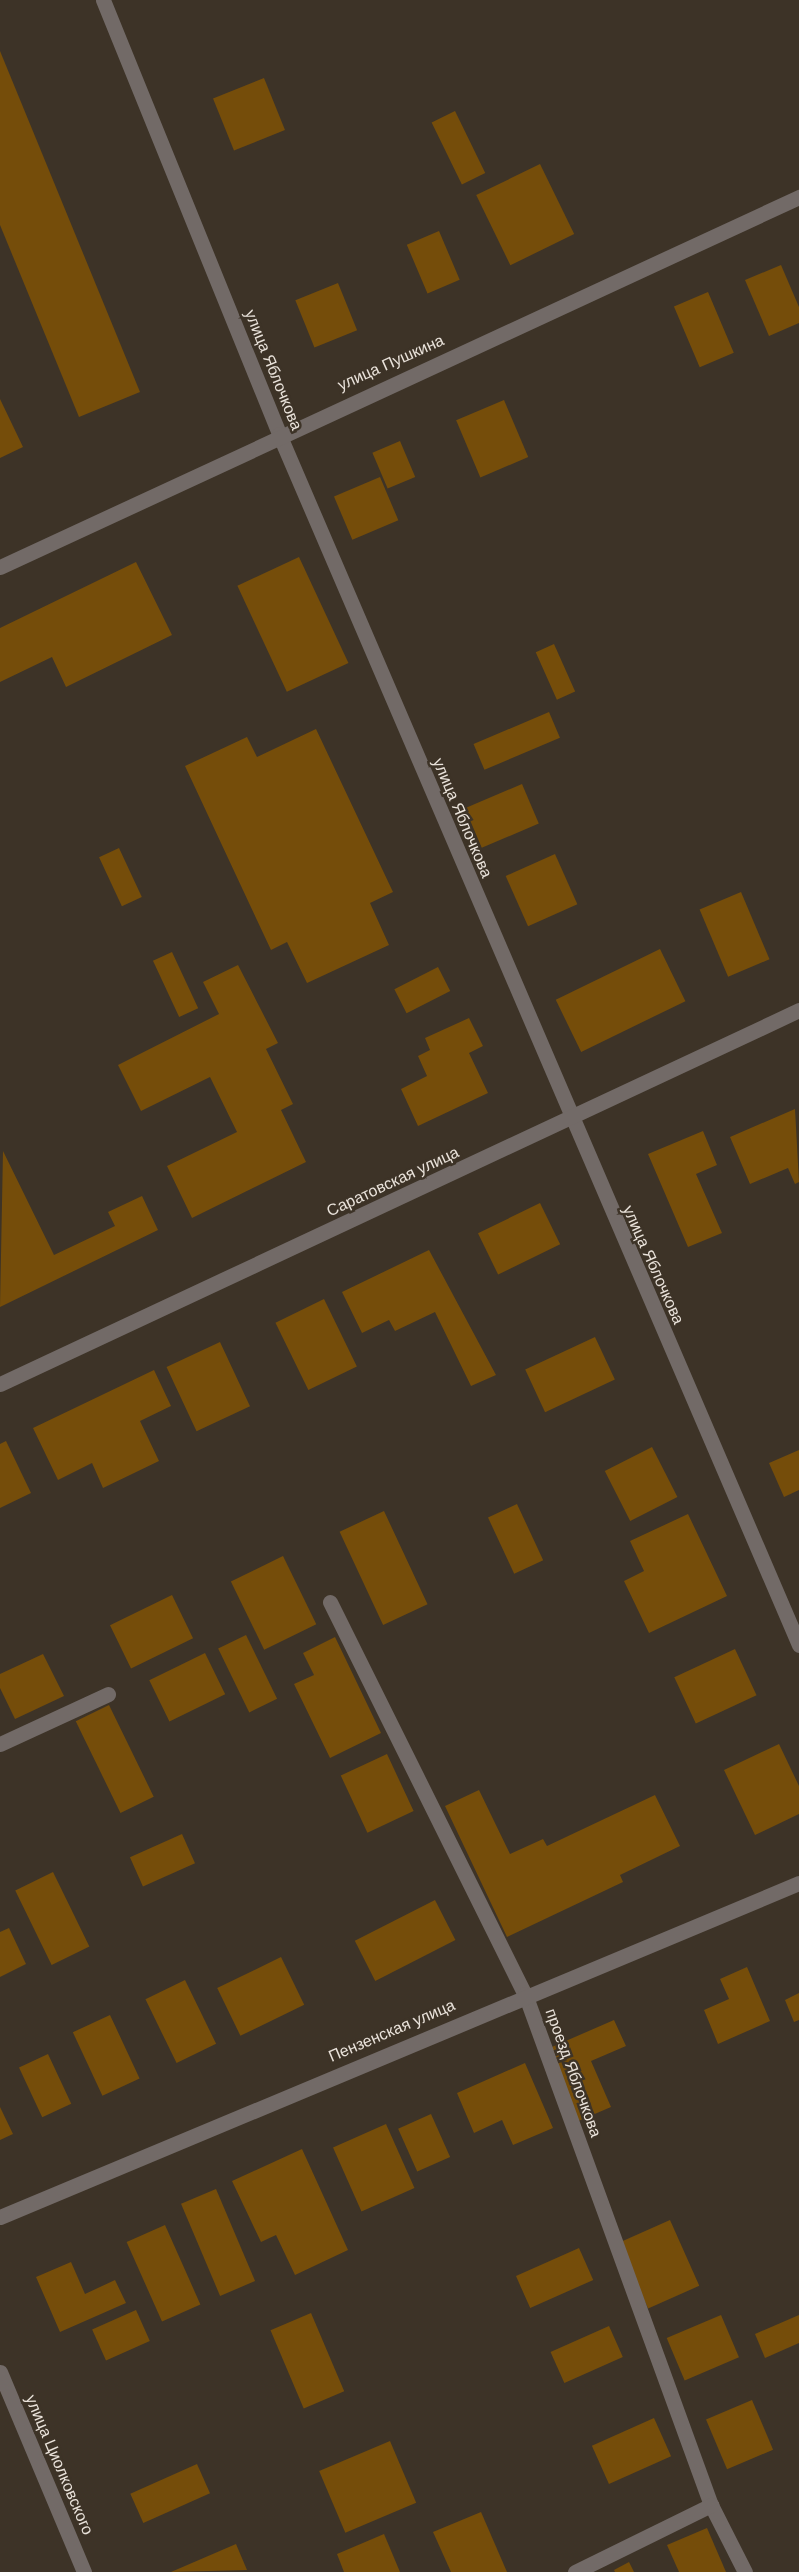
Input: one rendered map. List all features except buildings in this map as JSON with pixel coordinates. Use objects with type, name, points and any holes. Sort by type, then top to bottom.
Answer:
[{"type":"street","name":"улица Яблочкова","points":[[103,0],[279,434],[570,1119],[799,1645]]},
{"type":"street","name":"улица Пушкина","points":[[0,567],[279,434],[799,197]]},
{"type":"street","name":"Саратовская улица","points":[[0,1384],[799,1010]]},
{"type":"street","name":"проезд Яблочкова","points":[[330,1602],[525,1994],[711,2505],[745,2572]]},
{"type":"street","points":[[0,1744],[108,1694]]},
{"type":"street","name":"Пензенская улица","points":[[0,2217],[525,1994],[799,1883]]},
{"type":"street","name":"улица Циолковского","points":[[0,2372],[84,2572]]},
{"type":"street","points":[[575,2572],[711,2505]]}]
